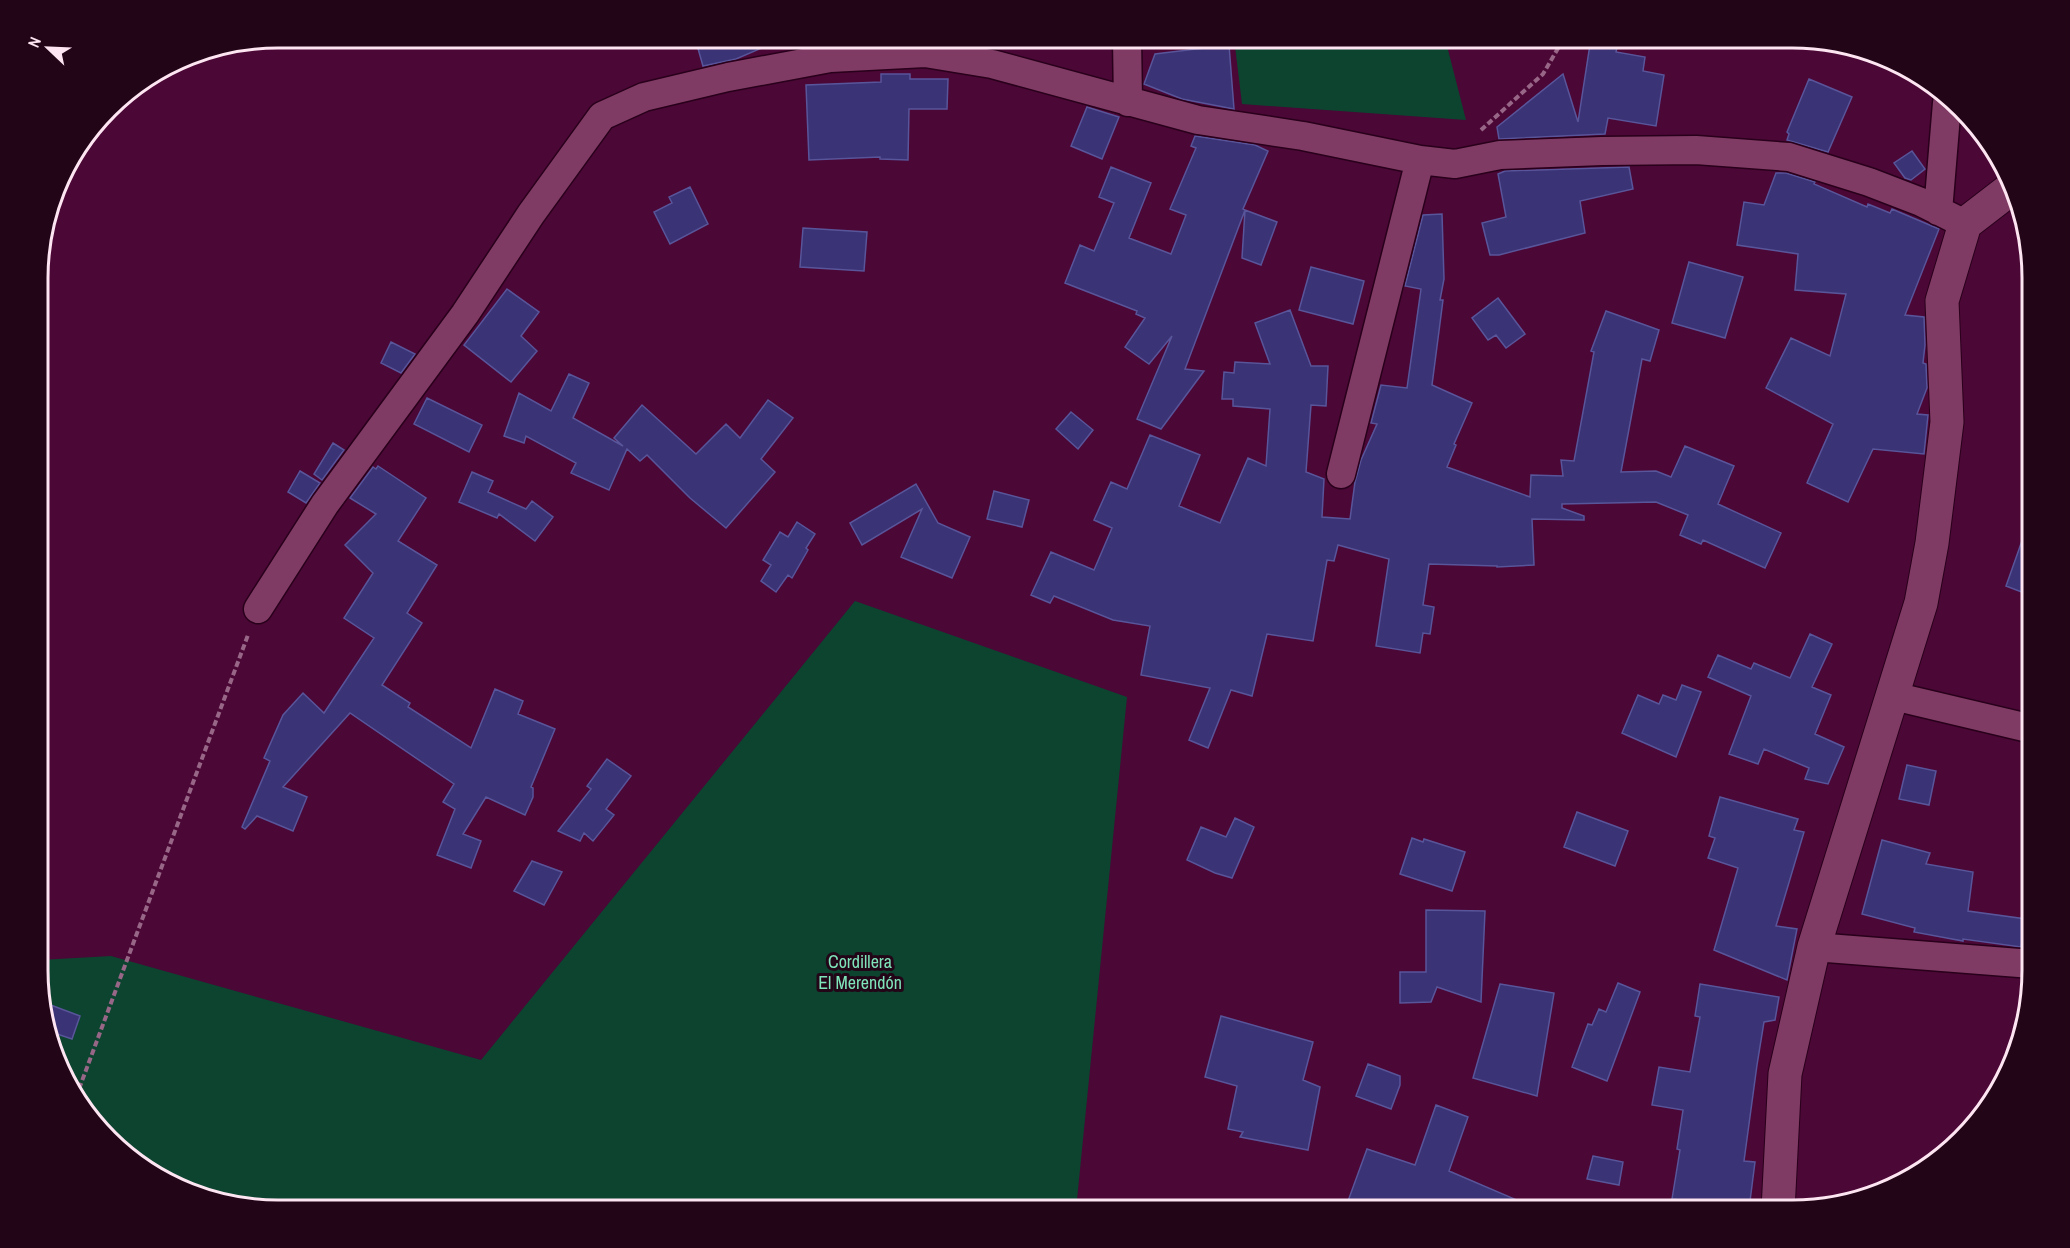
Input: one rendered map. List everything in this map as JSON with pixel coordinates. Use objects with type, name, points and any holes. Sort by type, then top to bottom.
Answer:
[{"type":"street","points":[[1127,48],[1128,102]]},
{"type":"street","points":[[258,609],[325,504],[465,314],[531,214],[602,116],[644,97],[728,77],[830,58],[925,53],[992,64],[1198,120],[1303,136],[1420,160],[1455,164],[1500,154],[1696,150],[1789,157],[1869,182],[1952,217],[2005,191]]},
{"type":"street","points":[[1779,1200],[1785,1074],[1814,947],[1921,603],[1932,543],[1947,422],[1942,301],[1952,217],[1947,108]]},
{"type":"street","points":[[1341,474],[1420,160]]},
{"type":"street","points":[[1893,696],[2022,727]]},
{"type":"street","points":[[1814,947],[2022,963]]},
{"type":"path","points":[[1455,164],[1476,134],[1543,74],[1558,48]]},
{"type":"path","points":[[80,1086],[258,609]]},
{"type":"green space","points":[[1235,48],[1448,48],[1466,120],[1242,104]]},
{"type":"green space","name":"Cordillera El Merendón","points":[[855,601],[1127,697],[1077,1200],[263,1200],[233,1196],[204,1188],[163,1169],[126,1143],[105,1122],[79,1085],[60,1044],[52,1015],[48,985],[48,960],[111,956],[481,1060]]},
{"type":"building","points":[[698,48],[762,48],[736,59],[703,66]]},
{"type":"building","points":[[1204,48],[1229,48],[1234,109],[1182,99],[1144,84],[1155,54]]},
{"type":"building","points":[[1589,48],[1617,48],[1616,52],[1645,57],[1643,71],[1664,75],[1656,126],[1608,118],[1605,134],[1499,139],[1497,127],[1563,74],[1578,122]]},
{"type":"building","points":[[881,74],[910,74],[910,79],[948,79],[947,109],[909,109],[908,160],[880,159],[880,157],[809,160],[806,85],[881,82]]},
{"type":"building","points":[[1809,79],[1852,97],[1828,152],[1787,140],[1789,134],[1787,132]]},
{"type":"building","points":[[1087,107],[1119,117],[1102,159],[1071,146]]},
{"type":"building","points":[[1195,136],[1255,145],[1268,151],[1243,209],[1245,210],[1185,369],[1204,371],[1161,429],[1137,419],[1172,336],[1149,364],[1125,347],[1145,318],[1136,314],[1137,311],[1065,283],[1080,245],[1094,251],[1114,203],[1099,197],[1111,167],[1151,183],[1129,238],[1171,254],[1186,215],[1170,209],[1196,148],[1191,146]]},
{"type":"building","points":[[1912,151],[1925,169],[1911,180],[1905,178],[1894,163]]},
{"type":"building","points":[[1629,167],[1633,189],[1580,201],[1585,233],[1499,255],[1490,255],[1482,223],[1506,217],[1498,174],[1505,171]]},
{"type":"building","points":[[1776,173],[1786,173],[1815,182],[1814,184],[1867,207],[1868,204],[1890,213],[1892,209],[1939,229],[1905,315],[1924,317],[1923,363],[1926,364],[1927,388],[1917,414],[1928,415],[1924,454],[1873,449],[1848,502],[1807,483],[1833,424],[1766,388],[1791,338],[1830,356],[1846,294],[1795,290],[1798,254],[1737,245],[1744,202],[1764,205]]},
{"type":"building","points":[[690,187],[708,224],[670,244],[654,212],[672,203],[669,197]]},
{"type":"building","points":[[1245,210],[1277,222],[1261,265],[1242,258]]},
{"type":"building","points":[[1442,214],[1444,279],[1440,300],[1443,300],[1432,385],[1472,403],[1454,444],[1456,445],[1447,467],[1530,497],[1531,475],[1563,476],[1561,460],[1574,461],[1594,352],[1591,351],[1606,311],[1659,330],[1650,361],[1642,359],[1621,472],[1656,471],[1671,477],[1685,446],[1734,466],[1718,504],[1781,533],[1765,568],[1703,540],[1701,544],[1680,535],[1688,515],[1656,502],[1562,504],[1562,508],[1584,516],[1584,520],[1532,519],[1534,565],[1497,567],[1429,564],[1423,605],[1434,607],[1430,634],[1423,633],[1420,653],[1376,646],[1389,559],[1338,545],[1334,561],[1327,560],[1313,641],[1267,634],[1252,696],[1231,690],[1208,748],[1189,740],[1210,688],[1141,675],[1150,626],[1113,620],[1054,596],[1050,603],[1031,595],[1051,552],[1094,570],[1112,528],[1094,520],[1111,482],[1127,489],[1150,435],[1200,455],[1179,506],[1220,523],[1248,458],[1266,466],[1270,409],[1233,406],[1233,399],[1222,399],[1224,372],[1234,373],[1235,362],[1270,364],[1255,323],[1290,310],[1311,366],[1328,366],[1326,406],[1311,405],[1306,472],[1324,479],[1322,517],[1350,519],[1355,482],[1361,460],[1377,424],[1371,423],[1381,385],[1407,388],[1421,289],[1405,286],[1423,215]]},
{"type":"building","points":[[803,228],[867,232],[864,271],[800,267]]},
{"type":"building","points":[[1689,262],[1743,277],[1725,338],[1672,323]]},
{"type":"building","points":[[1311,267],[1364,281],[1353,324],[1299,310]]},
{"type":"building","points":[[507,289],[539,312],[521,336],[537,351],[511,382],[464,345]]},
{"type":"building","points":[[1498,298],[1525,334],[1506,348],[1496,335],[1488,340],[1472,318]]},
{"type":"building","points":[[391,342],[415,354],[401,373],[381,363]]},
{"type":"building","points":[[569,374],[589,383],[573,418],[623,446],[614,438],[642,405],[696,454],[726,424],[740,438],[768,400],[793,418],[761,459],[775,472],[726,528],[690,498],[647,455],[640,461],[627,449],[609,490],[571,473],[576,463],[526,436],[524,443],[504,436],[519,393],[551,411]]},
{"type":"building","points":[[427,398],[482,425],[469,452],[414,424]]},
{"type":"building","points":[[1071,412],[1093,430],[1078,449],[1056,429]]},
{"type":"building","points":[[333,443],[344,450],[322,480],[314,474]]},
{"type":"building","points":[[378,466],[426,498],[398,541],[437,565],[407,613],[422,623],[382,685],[410,703],[408,707],[471,748],[495,689],[523,701],[518,714],[555,729],[531,787],[533,797],[525,815],[486,797],[463,834],[481,841],[471,868],[437,855],[455,809],[443,802],[454,784],[350,713],[283,787],[307,797],[293,831],[257,816],[245,829],[242,827],[270,761],[264,758],[283,715],[303,693],[324,713],[374,638],[344,618],[373,573],[345,545],[376,514],[350,498],[373,467],[376,469]]},
{"type":"building","points":[[300,471],[320,483],[306,503],[288,492]]},
{"type":"building","points":[[472,472],[493,481],[488,492],[526,509],[532,501],[553,517],[535,541],[499,514],[497,518],[459,502]]},
{"type":"building","points":[[916,484],[938,523],[970,537],[952,578],[901,557],[922,509],[862,545],[850,523]]},
{"type":"building","points":[[994,491],[1029,500],[1022,527],[987,519]]},
{"type":"building","points":[[797,522],[815,534],[792,578],[788,575],[776,592],[761,581],[771,565],[763,560],[780,532],[788,537]]},
{"type":"building","points":[[2022,541],[2022,592],[2006,586]]},
{"type":"building","points":[[1810,634],[1832,644],[1812,687],[1831,695],[1815,734],[1844,747],[1828,784],[1805,779],[1809,768],[1764,749],[1758,764],[1729,754],[1751,696],[1708,677],[1718,655],[1751,669],[1754,663],[1790,678]]},
{"type":"building","points":[[1682,685],[1701,692],[1676,757],[1622,733],[1638,695],[1659,704],[1663,695],[1676,700]]},
{"type":"building","points":[[607,759],[631,776],[606,809],[614,815],[593,841],[584,833],[580,841],[558,831],[591,789],[587,786]]},
{"type":"building","points":[[1907,765],[1936,771],[1929,805],[1899,799]]},
{"type":"building","points":[[1720,797],[1798,819],[1794,830],[1804,832],[1776,926],[1797,929],[1787,980],[1714,950],[1738,868],[1708,858],[1715,838],[1709,836]]},
{"type":"building","points":[[1577,812],[1628,831],[1615,866],[1564,847]]},
{"type":"building","points":[[1235,818],[1254,827],[1232,878],[1187,860],[1201,827],[1226,837]]},
{"type":"building","points":[[1412,838],[1423,842],[1424,839],[1465,852],[1452,891],[1400,874]]},
{"type":"building","points":[[1882,840],[1930,853],[1926,864],[1973,872],[1968,911],[2022,918],[2021,947],[1963,939],[1963,941],[1914,932],[1915,928],[1862,914]]},
{"type":"building","points":[[532,861],[562,872],[544,905],[514,891]]},
{"type":"building","points":[[1426,910],[1485,911],[1481,1002],[1437,987],[1431,1002],[1400,1003],[1400,972],[1426,972]]},
{"type":"building","points":[[1618,983],[1640,992],[1607,1081],[1572,1067],[1588,1024],[1592,1025],[1599,1009],[1606,1012]]},
{"type":"building","points":[[1500,984],[1554,993],[1537,1096],[1473,1078]]},
{"type":"building","points":[[1700,984],[1779,997],[1775,1020],[1764,1022],[1757,1065],[1744,1161],[1755,1162],[1750,1200],[1672,1199],[1680,1150],[1677,1149],[1683,1110],[1652,1105],[1659,1067],[1690,1072],[1700,1017],[1695,1016]]},
{"type":"building","points":[[51,1005],[80,1016],[72,1039],[57,1034]]},
{"type":"building","points":[[1221,1016],[1313,1042],[1303,1080],[1320,1087],[1308,1150],[1240,1137],[1243,1132],[1228,1129],[1237,1086],[1205,1077]]},
{"type":"building","points":[[1368,1064],[1400,1076],[1400,1085],[1391,1109],[1356,1096]]},
{"type":"building","points":[[1436,1105],[1468,1117],[1449,1171],[1517,1200],[1348,1200],[1367,1149],[1415,1165]]},
{"type":"building","points":[[1593,1156],[1623,1162],[1619,1185],[1587,1179]]}]
